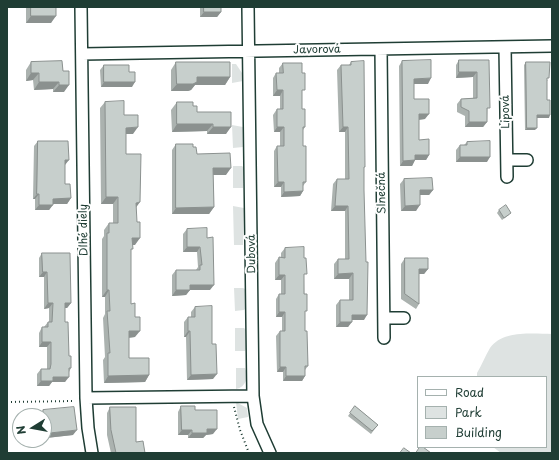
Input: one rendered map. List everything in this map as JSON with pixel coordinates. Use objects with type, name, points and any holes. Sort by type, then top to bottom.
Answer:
[{"type":"street","name":"Dlhé diely","points":[[81,7],[86,400],[92,453]]},
{"type":"street","name":"Dubová","points":[[248,7],[253,396],[257,424],[270,453]]},
{"type":"street","name":"Javorová","points":[[82,54],[552,46]]},
{"type":"street","name":"Lipová","points":[[505,47],[507,176]]},
{"type":"street","name":"Slnečná","points":[[381,49],[384,338]]},
{"type":"street","points":[[507,160],[527,160]]},
{"type":"street","points":[[384,318],[404,318]]},
{"type":"street","points":[[86,400],[253,396]]},
{"type":"path","points":[[7,402],[86,400]]},
{"type":"path","points":[[234,403],[240,430],[248,453]]},
{"type":"green space","points":[[232,64],[236,64],[242,73],[243,81],[232,83]]},
{"type":"green space","points":[[232,125],[243,127],[243,147],[233,148]]},
{"type":"green space","points":[[233,166],[242,166],[244,168],[243,188],[233,188]]},
{"type":"green space","points":[[233,206],[244,208],[243,245],[234,245]]},
{"type":"green space","points":[[234,288],[245,289],[246,308],[244,310],[235,311]]},
{"type":"green space","points":[[235,328],[244,328],[246,330],[245,351],[235,351]]},
{"type":"green space","points":[[519,334],[552,334],[552,453],[501,453],[494,448],[547,448],[547,376],[477,376],[477,373],[490,348],[496,342],[502,338]]},
{"type":"green space","points":[[236,368],[245,368],[247,378],[242,386],[236,389]]},
{"type":"green space","points":[[236,402],[247,408],[248,417],[238,419]]},
{"type":"building","points":[[31,7],[56,7],[56,16],[31,16]]},
{"type":"building","points":[[204,7],[221,7],[221,12],[204,12]]},
{"type":"building","points":[[431,60],[431,78],[414,79],[414,99],[429,99],[429,114],[419,114],[419,140],[429,139],[429,155],[415,155],[415,160],[403,161],[402,61]]},
{"type":"building","points":[[459,60],[489,60],[490,108],[487,108],[487,122],[469,122],[469,111],[461,107],[461,99],[477,98],[477,72],[459,72]]},
{"type":"building","points":[[62,61],[63,71],[69,71],[69,85],[59,85],[59,82],[39,82],[39,73],[31,73],[31,62]]},
{"type":"building","points":[[364,61],[364,190],[366,262],[368,262],[367,315],[352,315],[352,322],[340,322],[340,300],[353,300],[353,273],[338,274],[338,259],[349,259],[348,206],[335,206],[337,179],[349,179],[348,127],[343,127],[341,65],[351,65],[351,62]]},
{"type":"building","points":[[176,62],[230,62],[230,77],[197,77],[197,82],[193,84],[177,84]]},
{"type":"building","points":[[526,62],[550,62],[549,78],[547,78],[547,100],[550,100],[550,115],[537,115],[537,128],[527,128]]},
{"type":"building","points":[[283,63],[302,63],[302,73],[305,73],[305,90],[302,90],[302,109],[305,109],[303,146],[306,146],[306,182],[303,182],[303,191],[284,192],[284,182],[278,182],[277,146],[284,146],[284,127],[277,127],[277,109],[283,109],[283,90],[277,90],[276,73],[283,73]]},
{"type":"building","points":[[104,65],[129,65],[129,72],[135,72],[135,82],[104,82]]},
{"type":"building","points":[[124,101],[124,115],[138,115],[138,127],[126,128],[126,154],[141,154],[140,202],[136,203],[137,222],[140,222],[140,238],[132,238],[133,249],[131,249],[131,304],[135,303],[135,317],[140,317],[140,331],[129,331],[129,358],[149,358],[149,375],[108,376],[108,353],[110,353],[107,311],[110,311],[109,290],[107,290],[107,233],[109,233],[109,223],[118,223],[118,197],[106,197],[105,102]]},
{"type":"building","points":[[177,102],[193,102],[193,106],[197,106],[197,112],[231,112],[231,127],[213,127],[213,124],[177,124]]},
{"type":"building","points":[[38,141],[68,141],[69,160],[65,160],[65,184],[70,184],[71,198],[53,199],[53,205],[39,205],[39,194],[37,194]]},
{"type":"building","points":[[490,141],[490,157],[460,157],[460,145],[467,145],[467,142]]},
{"type":"building","points":[[176,144],[193,144],[193,147],[196,147],[197,154],[230,153],[231,168],[213,168],[214,207],[176,208]]},
{"type":"building","points":[[432,178],[433,190],[420,190],[420,205],[405,206],[404,179]]},
{"type":"building","points":[[506,205],[511,213],[504,218],[499,210]]},
{"type":"building","points":[[207,228],[207,238],[213,237],[214,285],[190,285],[190,290],[176,290],[176,270],[200,270],[200,265],[202,265],[200,247],[187,247],[187,229]]},
{"type":"building","points":[[304,247],[304,258],[306,258],[307,274],[304,274],[304,294],[307,294],[305,331],[307,331],[308,366],[305,366],[305,376],[286,376],[286,367],[280,367],[280,331],[285,331],[285,312],[279,312],[279,294],[285,294],[285,275],[279,275],[279,257],[285,258],[285,248]]},
{"type":"building","points":[[42,253],[70,253],[71,303],[65,303],[65,322],[68,322],[69,356],[71,356],[71,368],[69,368],[69,377],[53,377],[53,381],[41,381],[41,369],[50,369],[51,364],[51,342],[42,342],[42,327],[48,327],[48,322],[52,322],[53,303],[48,303],[47,272],[43,272]]},
{"type":"building","points":[[405,258],[428,258],[428,269],[419,269],[419,304],[405,294]]},
{"type":"building","points":[[212,306],[212,344],[216,344],[217,374],[191,375],[190,331],[188,331],[188,317],[195,317],[195,307]]},
{"type":"building","points":[[181,406],[195,406],[195,410],[217,410],[217,429],[207,429],[207,433],[192,433],[192,430],[182,430]]},
{"type":"building","points":[[355,406],[378,425],[372,431],[350,413]]},
{"type":"building","points":[[74,407],[77,430],[52,433],[52,409]]},
{"type":"building","points":[[110,407],[136,407],[136,442],[143,441],[145,453],[116,453],[111,430]]},
{"type":"building","points":[[404,448],[411,453],[400,453]]},
{"type":"building","points":[[419,448],[424,448],[431,453],[416,453]]}]
